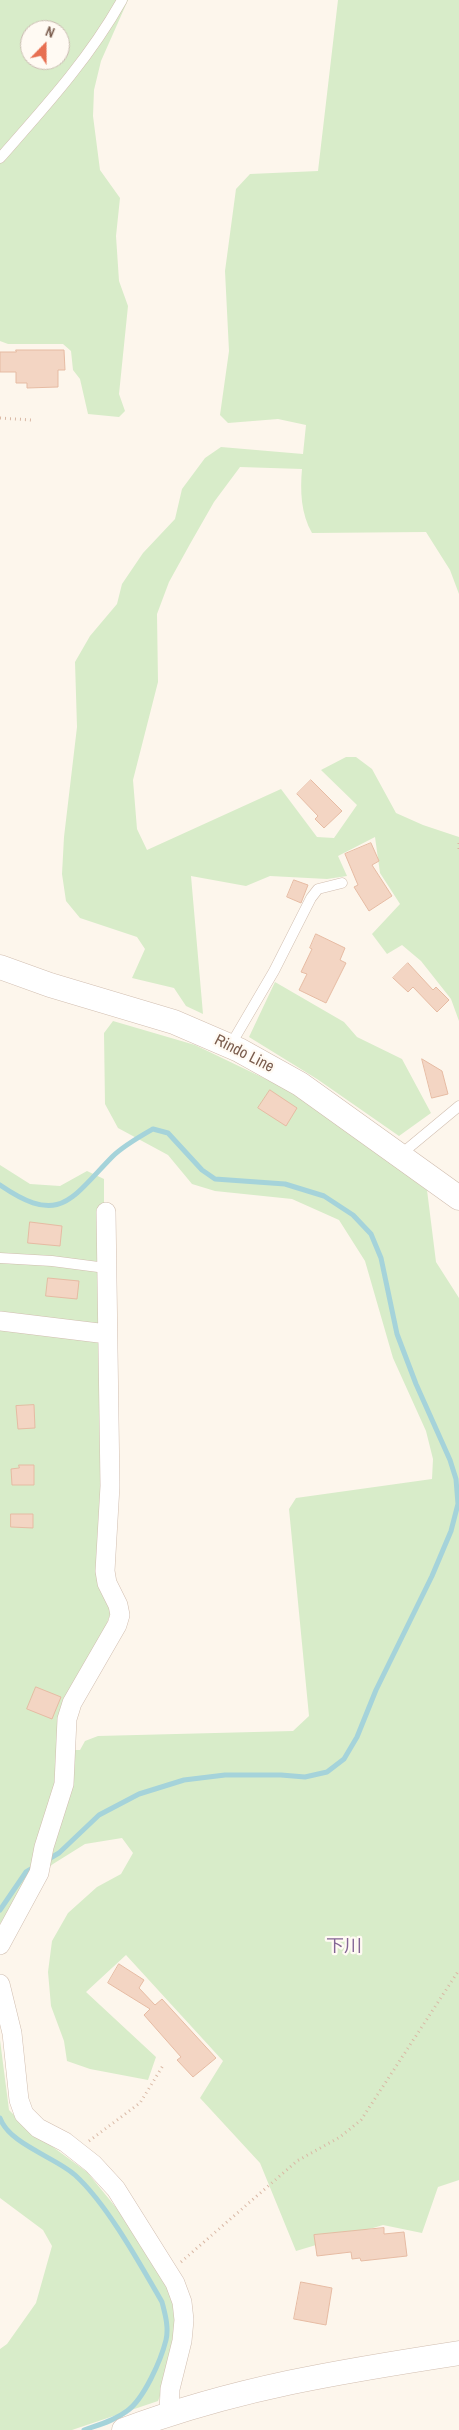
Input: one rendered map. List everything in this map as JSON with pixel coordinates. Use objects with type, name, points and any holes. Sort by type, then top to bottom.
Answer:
[{"type":"street","name":"Rindo Line","points":[[0,967],[50,986],[174,1022],[230,1046],[300,1084],[459,1198]]},
{"type":"street","points":[[0,1944],[39,1874],[44,1847],[64,1784],[67,1719],[72,1703],[117,1625],[120,1615],[105,1571],[110,1486],[106,1212]]},
{"type":"street","points":[[0,1321],[107,1334]]},
{"type":"street","points":[[0,1984],[12,2033],[18,2100],[24,2114],[38,2128],[65,2142],[93,2164],[116,2189],[169,2273],[182,2302],[184,2320],[182,2341],[170,2389],[169,2413]]},
{"type":"street","points":[[124,2430],[169,2413],[265,2386],[333,2372],[459,2353]]},
{"type":"lane","points":[[0,158],[84,60],[104,32],[122,0]]},
{"type":"lane","points":[[230,1046],[274,971],[311,898],[318,889],[342,883]]},
{"type":"lane","points":[[400,1154],[459,1106]]},
{"type":"lane","points":[[0,1258],[52,1261],[106,1268]]},
{"type":"path","points":[[0,418],[31,420]]},
{"type":"path","points":[[459,844],[459,853]]},
{"type":"path","points":[[169,2273],[297,2161],[340,2137],[361,2120],[459,1970]]},
{"type":"path","points":[[76,2151],[140,2103],[164,2064]]},
{"type":"green space","points":[[0,0],[128,0],[101,61],[94,90],[93,116],[100,170],[120,198],[116,236],[119,281],[128,306],[119,394],[125,411],[119,417],[88,414],[80,379],[73,370],[71,351],[63,344],[8,344],[0,341]]},
{"type":"green space","points":[[338,0],[459,0],[459,594],[450,570],[426,532],[312,533],[308,526],[302,502],[302,469],[240,467],[214,502],[190,544],[169,582],[157,614],[158,682],[133,780],[137,829],[147,850],[281,789],[317,837],[334,838],[357,805],[321,770],[346,757],[356,757],[372,769],[396,813],[423,825],[459,837],[459,1021],[451,999],[421,961],[402,945],[387,954],[372,934],[400,904],[380,873],[375,837],[338,856],[347,876],[327,879],[270,876],[246,886],[191,876],[203,1014],[186,1006],[174,988],[132,978],[145,949],[137,937],[80,918],[66,901],[62,874],[64,837],[77,727],[75,662],[90,636],[117,604],[122,584],[143,553],[175,519],[182,489],[205,458],[221,447],[303,454],[306,425],[278,419],[228,423],[220,415],[229,351],[225,271],[236,189],[250,174],[318,171]]},
{"type":"green space","points":[[275,982],[344,1022],[357,1037],[402,1059],[431,1113],[399,1136],[317,1079],[249,1037]]},
{"type":"green space","points":[[113,1021],[195,1045],[299,1095],[427,1190],[436,1262],[459,1298],[459,2180],[438,2187],[422,2233],[383,2225],[296,2251],[260,2163],[200,2098],[223,2061],[126,1955],[86,1992],[156,2057],[148,2080],[90,2069],[67,2061],[64,2041],[51,2006],[48,1972],[52,1941],[68,1913],[97,1887],[121,1874],[133,1853],[122,1838],[85,1844],[53,1864],[23,1887],[0,1924],[0,1165],[30,1184],[60,1186],[87,1171],[104,1179],[104,1497],[111,1612],[60,1750],[80,1750],[85,1741],[98,1736],[293,1731],[309,1716],[289,1509],[296,1498],[432,1479],[433,1459],[426,1431],[393,1358],[365,1261],[339,1220],[292,1199],[215,1191],[192,1184],[168,1155],[118,1128],[105,1104],[104,1033]]},
{"type":"green space","points":[[0,2040],[9,2110],[27,2128],[87,2172],[118,2210],[172,2296],[176,2328],[165,2383],[158,2401],[72,2430],[0,2430],[0,2349],[7,2344],[36,2303],[52,2246],[43,2230],[0,2198]]},
{"type":"building","points":[[16,350],[64,350],[65,370],[58,370],[58,387],[27,388],[27,383],[16,383],[16,372],[0,372],[0,352],[16,352]]},
{"type":"building","points":[[311,780],[342,811],[324,828],[315,819],[318,816],[297,794]]},
{"type":"building","points":[[371,843],[379,861],[372,865],[392,896],[369,911],[354,887],[358,885],[345,854]]},
{"type":"building","points":[[294,880],[308,885],[301,903],[287,897]]},
{"type":"building","points":[[316,934],[345,948],[340,960],[346,963],[326,1003],[299,990],[307,974],[301,972],[312,949],[310,948]]},
{"type":"building","points":[[408,963],[433,990],[436,987],[449,1000],[437,1012],[413,987],[408,992],[393,978]]},
{"type":"building","points":[[422,1059],[442,1071],[448,1094],[432,1098]]},
{"type":"building","points":[[270,1090],[297,1108],[286,1126],[258,1108]]},
{"type":"building","points":[[30,1222],[62,1226],[60,1246],[28,1243]]},
{"type":"building","points":[[48,1278],[79,1281],[77,1299],[46,1296]]},
{"type":"building","points":[[34,1405],[35,1428],[18,1429],[16,1406]]},
{"type":"building","points":[[19,1465],[34,1465],[34,1485],[12,1485],[11,1469],[19,1468]]},
{"type":"building","points":[[11,1514],[33,1514],[33,1528],[11,1527]]},
{"type":"building","points":[[36,1687],[61,1697],[52,1719],[27,1709]]},
{"type":"building","points":[[119,1964],[144,1980],[139,1988],[155,2005],[162,1999],[216,2058],[193,2077],[177,2060],[181,2057],[144,2015],[150,2009],[108,1983]]},
{"type":"building","points":[[384,2228],[384,2234],[404,2232],[407,2256],[361,2261],[360,2258],[352,2259],[351,2252],[317,2256],[314,2235]]},
{"type":"building","points":[[301,2282],[332,2288],[326,2325],[294,2319]]},
{"type":"waterway","points":[[0,1185],[20,1197],[37,1204],[51,1205],[63,1202],[74,1196],[121,1149],[153,1129],[168,1133],[202,1170],[215,1179],[285,1184],[324,1196],[353,1215],[371,1234],[381,1258],[397,1334],[416,1384],[450,1460],[456,1479],[458,1504],[451,1531],[432,1576],[376,1690],[357,1737],[344,1759],[327,1772],[305,1777],[225,1775],[184,1780],[139,1794],[99,1815],[59,1853],[47,1860]]},
{"type":"waterway","points":[[0,1910],[26,1872],[36,1866]]},
{"type":"waterway","points":[[0,2118],[5,2127],[22,2143],[66,2168],[87,2187],[111,2218],[162,2302],[167,2325],[166,2340],[156,2368],[140,2398],[127,2411],[117,2417],[84,2430]]},
{"type":"district","name":"下川","points":[[344,1947]]}]
